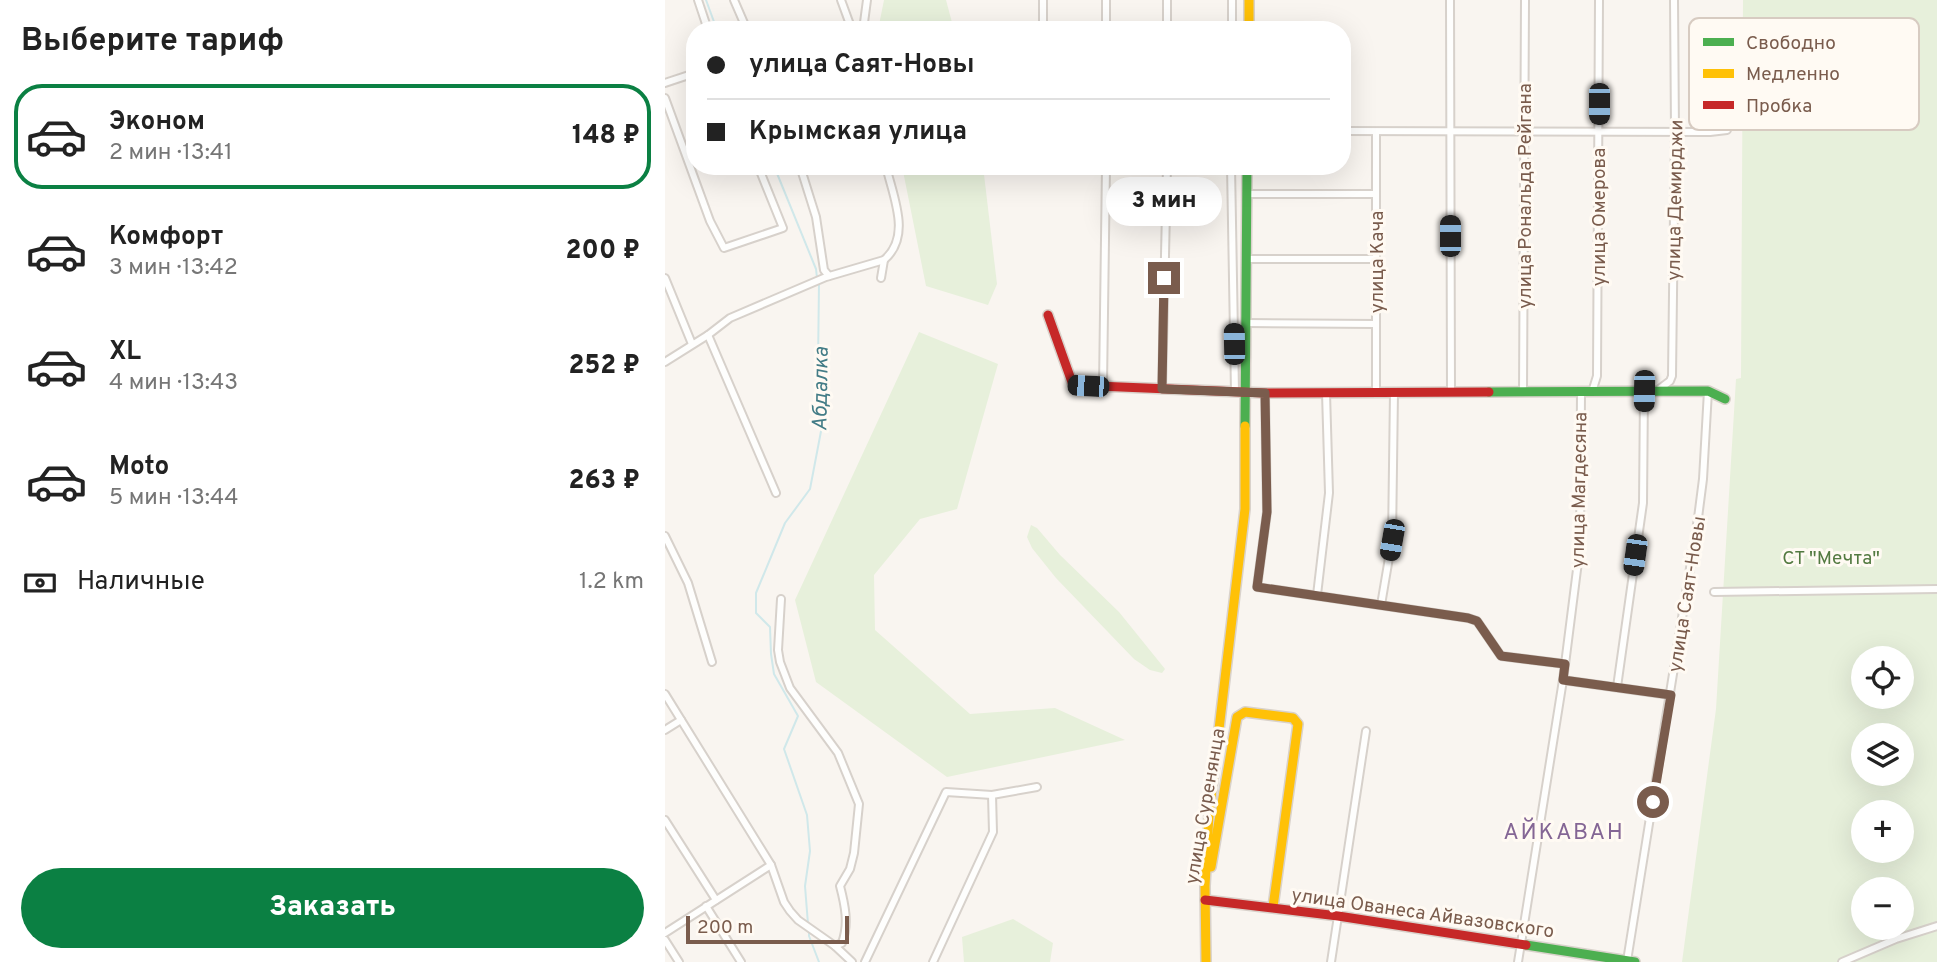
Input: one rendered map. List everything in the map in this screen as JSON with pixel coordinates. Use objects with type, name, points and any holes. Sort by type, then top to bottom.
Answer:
[{"type":"street","points":[[698,0],[705,21]]},
{"type":"street","points":[[734,0],[743,21]]},
{"type":"street","points":[[841,0],[849,21]]},
{"type":"street","points":[[864,21],[867,0]]},
{"type":"street","points":[[1043,0],[1043,21]]},
{"type":"street","points":[[1106,0],[1106,21]]},
{"type":"street","points":[[1167,0],[1167,21]]},
{"type":"street","points":[[1231,21],[1232,0]]},
{"type":"street","points":[[1249,0],[1249,21]]},
{"type":"street","points":[[1450,0],[1451,393]]},
{"type":"street","name":"улица Рональда Рейгана","points":[[1523,392],[1525,0]]},
{"type":"street","name":"улица Омерова","points":[[1592,392],[1597,376],[1599,0]]},
{"type":"street","name":"улица Демирджи","points":[[1655,391],[1670,381],[1672,376],[1674,0]]},
{"type":"street","points":[[665,83],[686,76]]},
{"type":"street","points":[[665,98],[686,155]]},
{"type":"street","points":[[1351,131],[1727,130]]},
{"type":"street","name":"улица Кача","points":[[1376,132],[1376,393]]},
{"type":"street","points":[[693,175],[710,221],[724,248],[783,229],[762,175]]},
{"type":"street","points":[[803,175],[815,217],[827,277]]},
{"type":"street","points":[[665,362],[730,318],[827,277],[884,260],[895,249],[899,232],[899,213],[888,175]]},
{"type":"street","points":[[1103,386],[1106,175]]},
{"type":"street","points":[[1162,389],[1167,175]]},
{"type":"street","points":[[1231,175],[1235,392]]},
{"type":"street","points":[[1206,962],[1205,900],[1209,814],[1245,509],[1247,175]]},
{"type":"street","points":[[1247,194],[1376,194]]},
{"type":"street","points":[[1247,259],[1376,259]]},
{"type":"street","points":[[881,278],[884,260]]},
{"type":"street","points":[[665,278],[692,344]]},
{"type":"street","points":[[1048,315],[1073,385],[1265,393],[1708,391],[1725,399]]},
{"type":"street","points":[[1247,323],[1376,324]]},
{"type":"street","points":[[708,335],[776,493]]},
{"type":"street","points":[[1617,687],[1643,503],[1644,391]]},
{"type":"street","name":"улица Саят-Новы","points":[[1631,961],[1703,478],[1708,391]]},
{"type":"street","name":"улица Магдесяна","points":[[1518,962],[1563,680],[1580,546],[1581,392]]},
{"type":"street","points":[[1265,393],[1267,512],[1257,587],[1468,618],[1477,621],[1501,656],[1565,664]]},
{"type":"street","points":[[1317,595],[1328,493],[1326,393]]},
{"type":"street","points":[[1381,605],[1392,540],[1394,393]]},
{"type":"street","points":[[665,536],[688,583],[712,662]]},
{"type":"street","points":[[1714,592],[1937,589]]},
{"type":"street","points":[[782,599],[778,650],[780,662],[790,688],[838,753],[859,804],[852,861],[840,886],[846,909],[845,935],[842,943],[835,946]]},
{"type":"street","points":[[1563,680],[1671,695]]},
{"type":"street","points":[[665,694],[771,866],[790,911],[851,962]]},
{"type":"street","name":"улица Суренянца","points":[[1205,900],[1237,717],[1245,712],[1293,719],[1298,724],[1273,907]]},
{"type":"street","points":[[665,730],[681,720]]},
{"type":"street","points":[[1331,962],[1366,731]]},
{"type":"street","points":[[865,962],[946,792],[992,795],[1037,787]]},
{"type":"street","points":[[933,962],[993,832],[992,795]]},
{"type":"street","points":[[665,820],[716,900]]},
{"type":"street","points":[[665,933],[771,866]]},
{"type":"street","name":"улица Ованеса Айвазовского","points":[[1205,900],[1338,916],[1631,961]]},
{"type":"street","points":[[706,906],[741,962]]},
{"type":"street","points":[[1842,962],[1896,939],[1937,926]]},
{"type":"street","points":[[665,940],[679,962]]},
{"type":"green space","points":[[884,0],[946,0],[952,21],[880,21]]},
{"type":"green space","name":"СТ \"Мечта\"","points":[[1743,0],[1937,0],[1937,962],[1682,962],[1716,709],[1736,379],[1741,378],[1742,130],[1919,130],[1919,18],[1743,18]]},
{"type":"green space","points":[[904,175],[984,175],[997,284],[988,305],[926,286]]},
{"type":"green space","points":[[919,332],[998,364],[957,509],[920,519],[874,575],[875,630],[970,714],[1055,708],[1125,740],[947,777],[816,682],[795,600]]},
{"type":"green space","points":[[1031,525],[1119,612],[1165,669],[1162,673],[1150,670],[1134,659],[1056,578],[1032,548],[1027,537]]},
{"type":"green space","points":[[1013,919],[1053,943],[1050,962],[964,962],[962,937]]},
{"type":"waterway","name":"Абдалка","points":[[706,0],[714,21]]},
{"type":"waterway","name":"Абдалка","points":[[778,175],[816,269],[817,278]]},
{"type":"waterway","name":"Абдалка","points":[[808,924],[805,886],[810,851],[807,815],[784,749],[798,716],[774,674],[770,627],[756,613],[756,593],[785,523],[810,489],[822,426],[822,377],[818,365],[819,283]]},
{"type":"waterway","name":"Абдалка","points":[[809,930],[819,962]]},
{"type":"traffic: fast","points":[[1245,426],[1247,175]]},
{"type":"traffic: fast","points":[[1489,392],[1708,391],[1725,399]]},
{"type":"traffic: fast","points":[[1526,945],[1635,962]]},
{"type":"traffic: slow","points":[[1249,0],[1249,21]]},
{"type":"traffic: slow","points":[[1206,962],[1205,886],[1209,814],[1245,509],[1245,426]]},
{"type":"traffic: slow","points":[[1211,867],[1237,717],[1245,712],[1293,718],[1298,724],[1273,907]]},
{"type":"traffic: jam","points":[[1048,315],[1073,385],[1265,393],[1489,392]]},
{"type":"traffic: jam","points":[[1205,900],[1338,916],[1526,945]]},
{"type":"district","name":"АЙКАВАН","points":[[1564,831]]},
{"type":"route","points":[[1164,278],[1162,389],[1265,393],[1267,512],[1257,587],[1468,618],[1477,621],[1501,656],[1565,664],[1563,680],[1671,695],[1653,802]]}]
